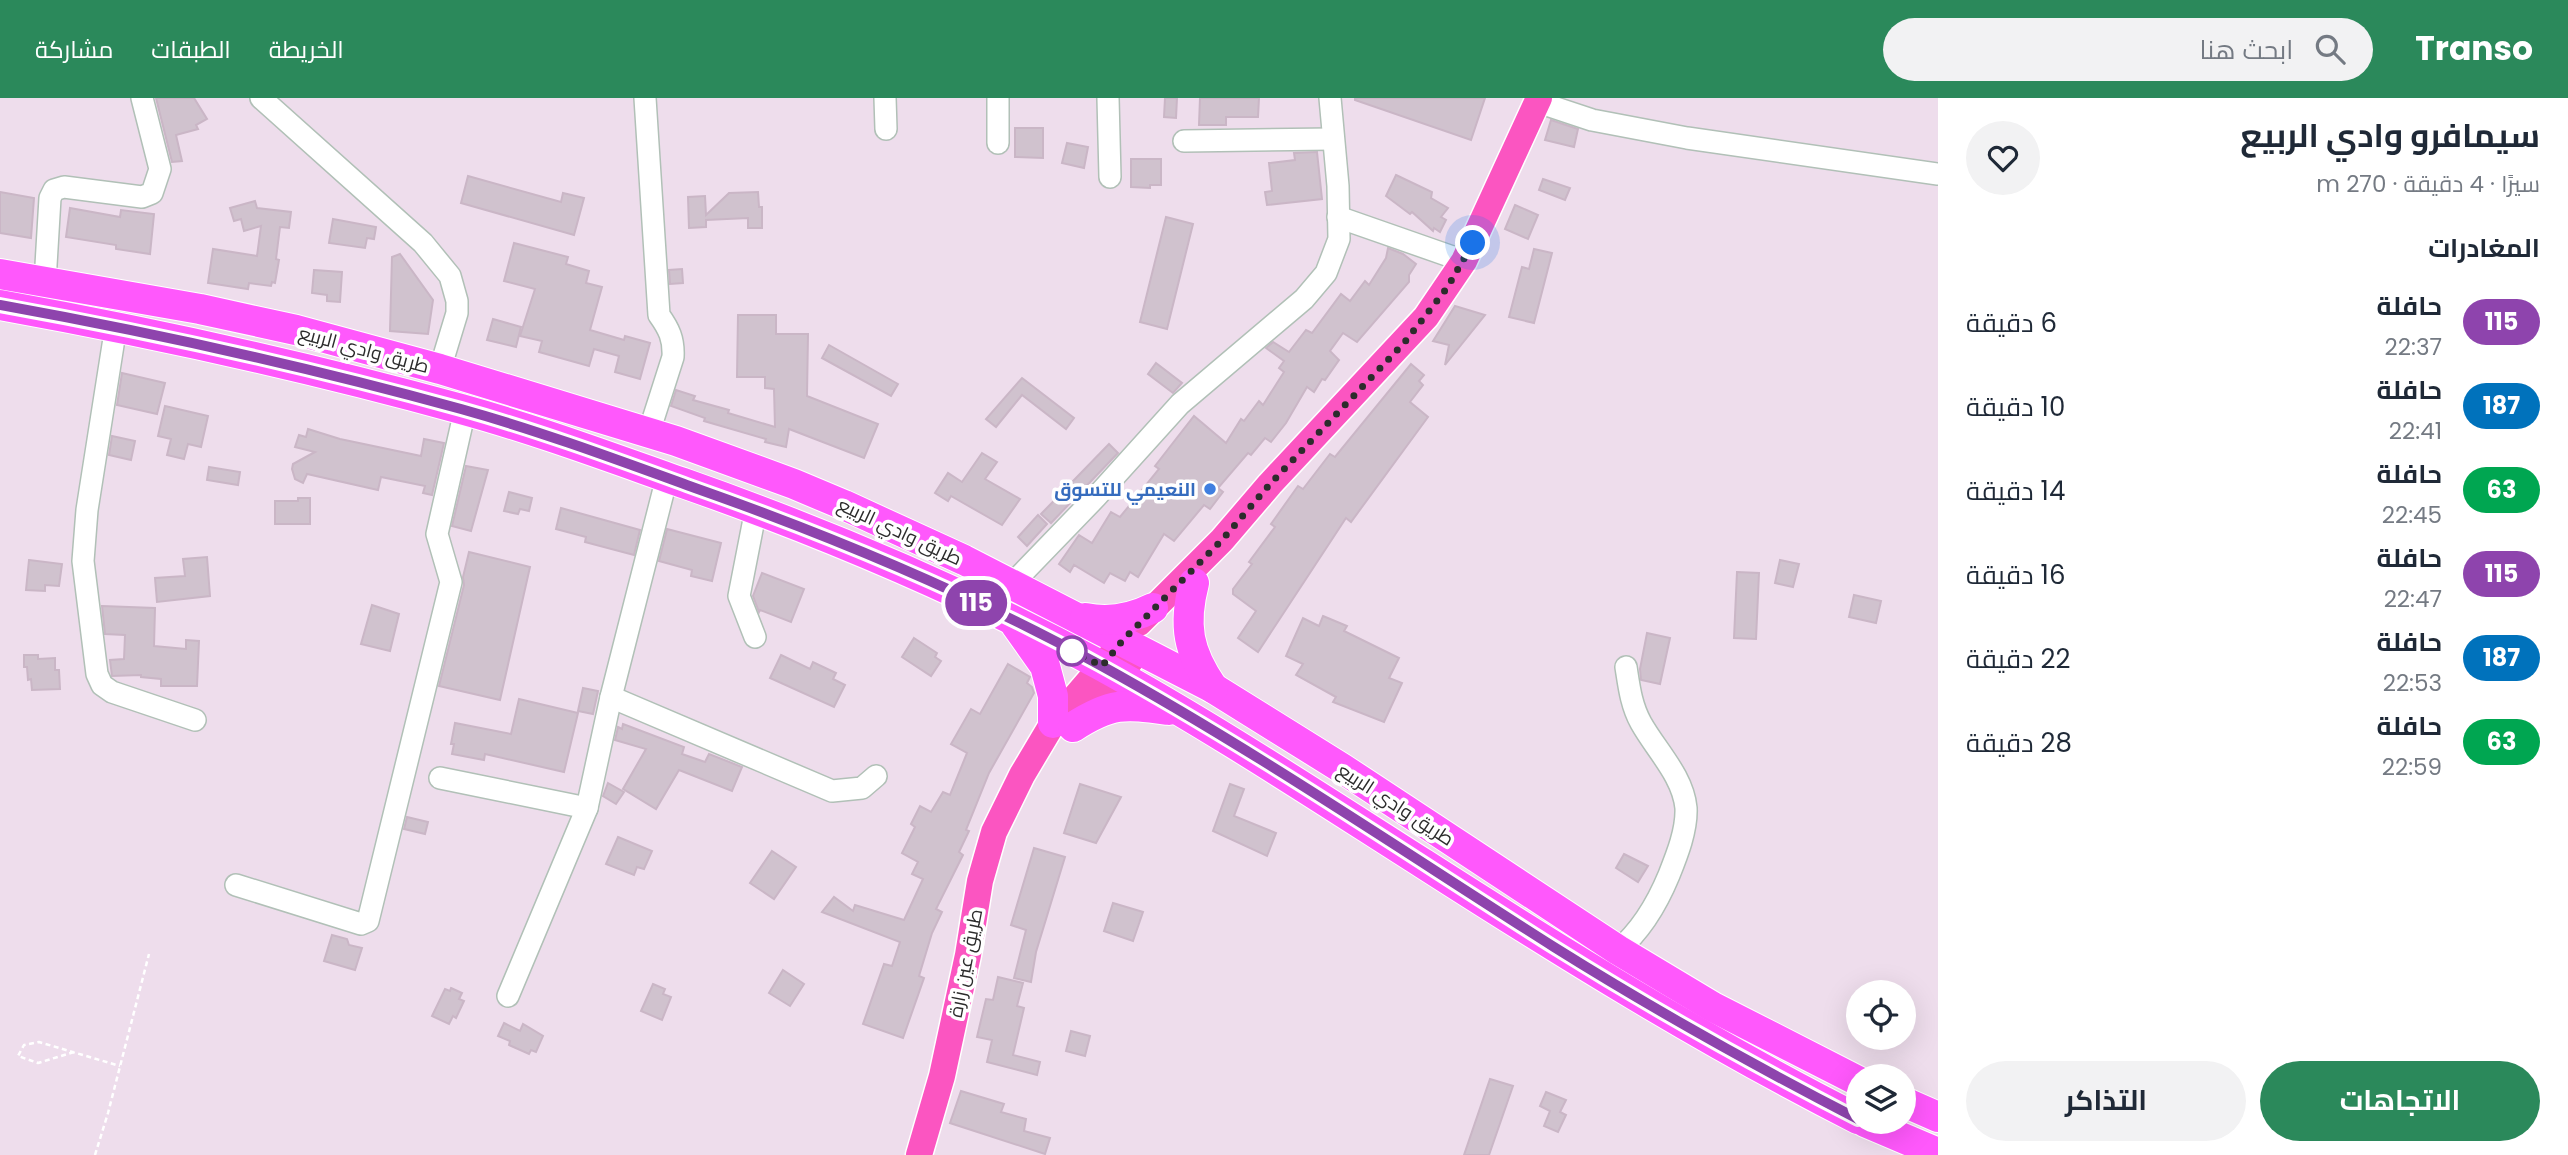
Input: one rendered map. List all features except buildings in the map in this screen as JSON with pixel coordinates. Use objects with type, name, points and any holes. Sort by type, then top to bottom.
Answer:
[{"type":"highway","name":"طريق وادي الربيع","points":[[0,274],[224,314],[440,369],[649,432],[794,484],[1012,584],[1213,688],[1353,776],[1618,950],[1713,1007],[1846,1075]]},
{"type":"highway","points":[[0,305],[116,326],[284,363],[465,410],[667,477],[834,539],[1011,620],[1111,671],[1651,1006],[1775,1077],[1846,1113]]},
{"type":"highway","points":[[1194,583],[1188,604],[1188,627],[1200,670],[1213,688]]},
{"type":"highway","points":[[1070,614],[1103,621],[1141,614],[1153,608]]},
{"type":"highway","points":[[1011,620],[1045,666],[1063,725],[1113,706],[1179,711]]},
{"type":"highway","points":[[1916,1107],[1938,1117]]},
{"type":"highway","points":[[1893,1134],[1938,1153]]},
{"type":"main road","points":[[1131,645],[1153,608],[1222,540],[1270,484],[1404,343],[1447,288],[1464,261],[1538,100]]},
{"type":"main road","points":[[1131,645],[1194,583],[1222,540]]},
{"type":"main road","name":"طريق عين زارة","points":[[919,1155],[942,1076],[968,955],[980,881],[994,832],[1022,775],[1131,645]]},
{"type":"street","points":[[45,282],[50,198],[54,190],[64,187],[142,197],[152,193],[160,169],[142,98]]},
{"type":"street","points":[[261,98],[423,243],[450,276],[457,301],[457,313],[440,369]]},
{"type":"street","points":[[646,98],[659,315],[670,331],[673,346],[673,357],[649,432]]},
{"type":"street","points":[[885,98],[886,129]]},
{"type":"street","points":[[998,98],[998,143]]},
{"type":"street","points":[[1108,98],[1110,177]]},
{"type":"street","points":[[1012,584],[1180,404],[1311,290],[1326,273],[1339,239],[1330,98]]},
{"type":"street","points":[[1538,100],[1592,120],[1687,138],[1938,173]]},
{"type":"street","points":[[1184,141],[1333,139]]},
{"type":"street","points":[[1338,217],[1464,261]]},
{"type":"street","points":[[116,326],[87,510],[83,561],[97,674],[103,685],[112,692],[195,719]]},
{"type":"street","points":[[236,885],[360,924],[368,921],[451,582],[436,534],[465,410]]},
{"type":"street","points":[[508,996],[586,808],[611,697],[667,477]]},
{"type":"street","points":[[754,637],[739,596],[755,509]]},
{"type":"street","points":[[1618,950],[1634,936],[1663,891],[1680,841],[1686,807],[1675,777],[1640,721],[1631,699],[1626,667]]},
{"type":"street","points":[[611,697],[832,791],[862,788],[876,776]]},
{"type":"street","points":[[440,778],[586,808]]},
{"type":"path","points":[[95,1155],[149,954]]},
{"type":"path","points":[[74,1052],[38,1063],[18,1056],[24,1045],[39,1042],[74,1052],[120,1066]]},
{"type":"bus line","name":"115","points":[[0,305],[116,326],[284,363],[465,410],[667,477],[834,539],[1011,620],[1102,666],[1277,770],[1651,1006],[1775,1077],[1846,1113]]},
{"type":"place","name":"النعيمي للتسوق","points":[[1210,489]]},
{"type":"route","points":[[1072,651],[1102,666],[1123,640],[1222,540],[1270,484],[1404,343],[1447,288],[1473,243]]}]
